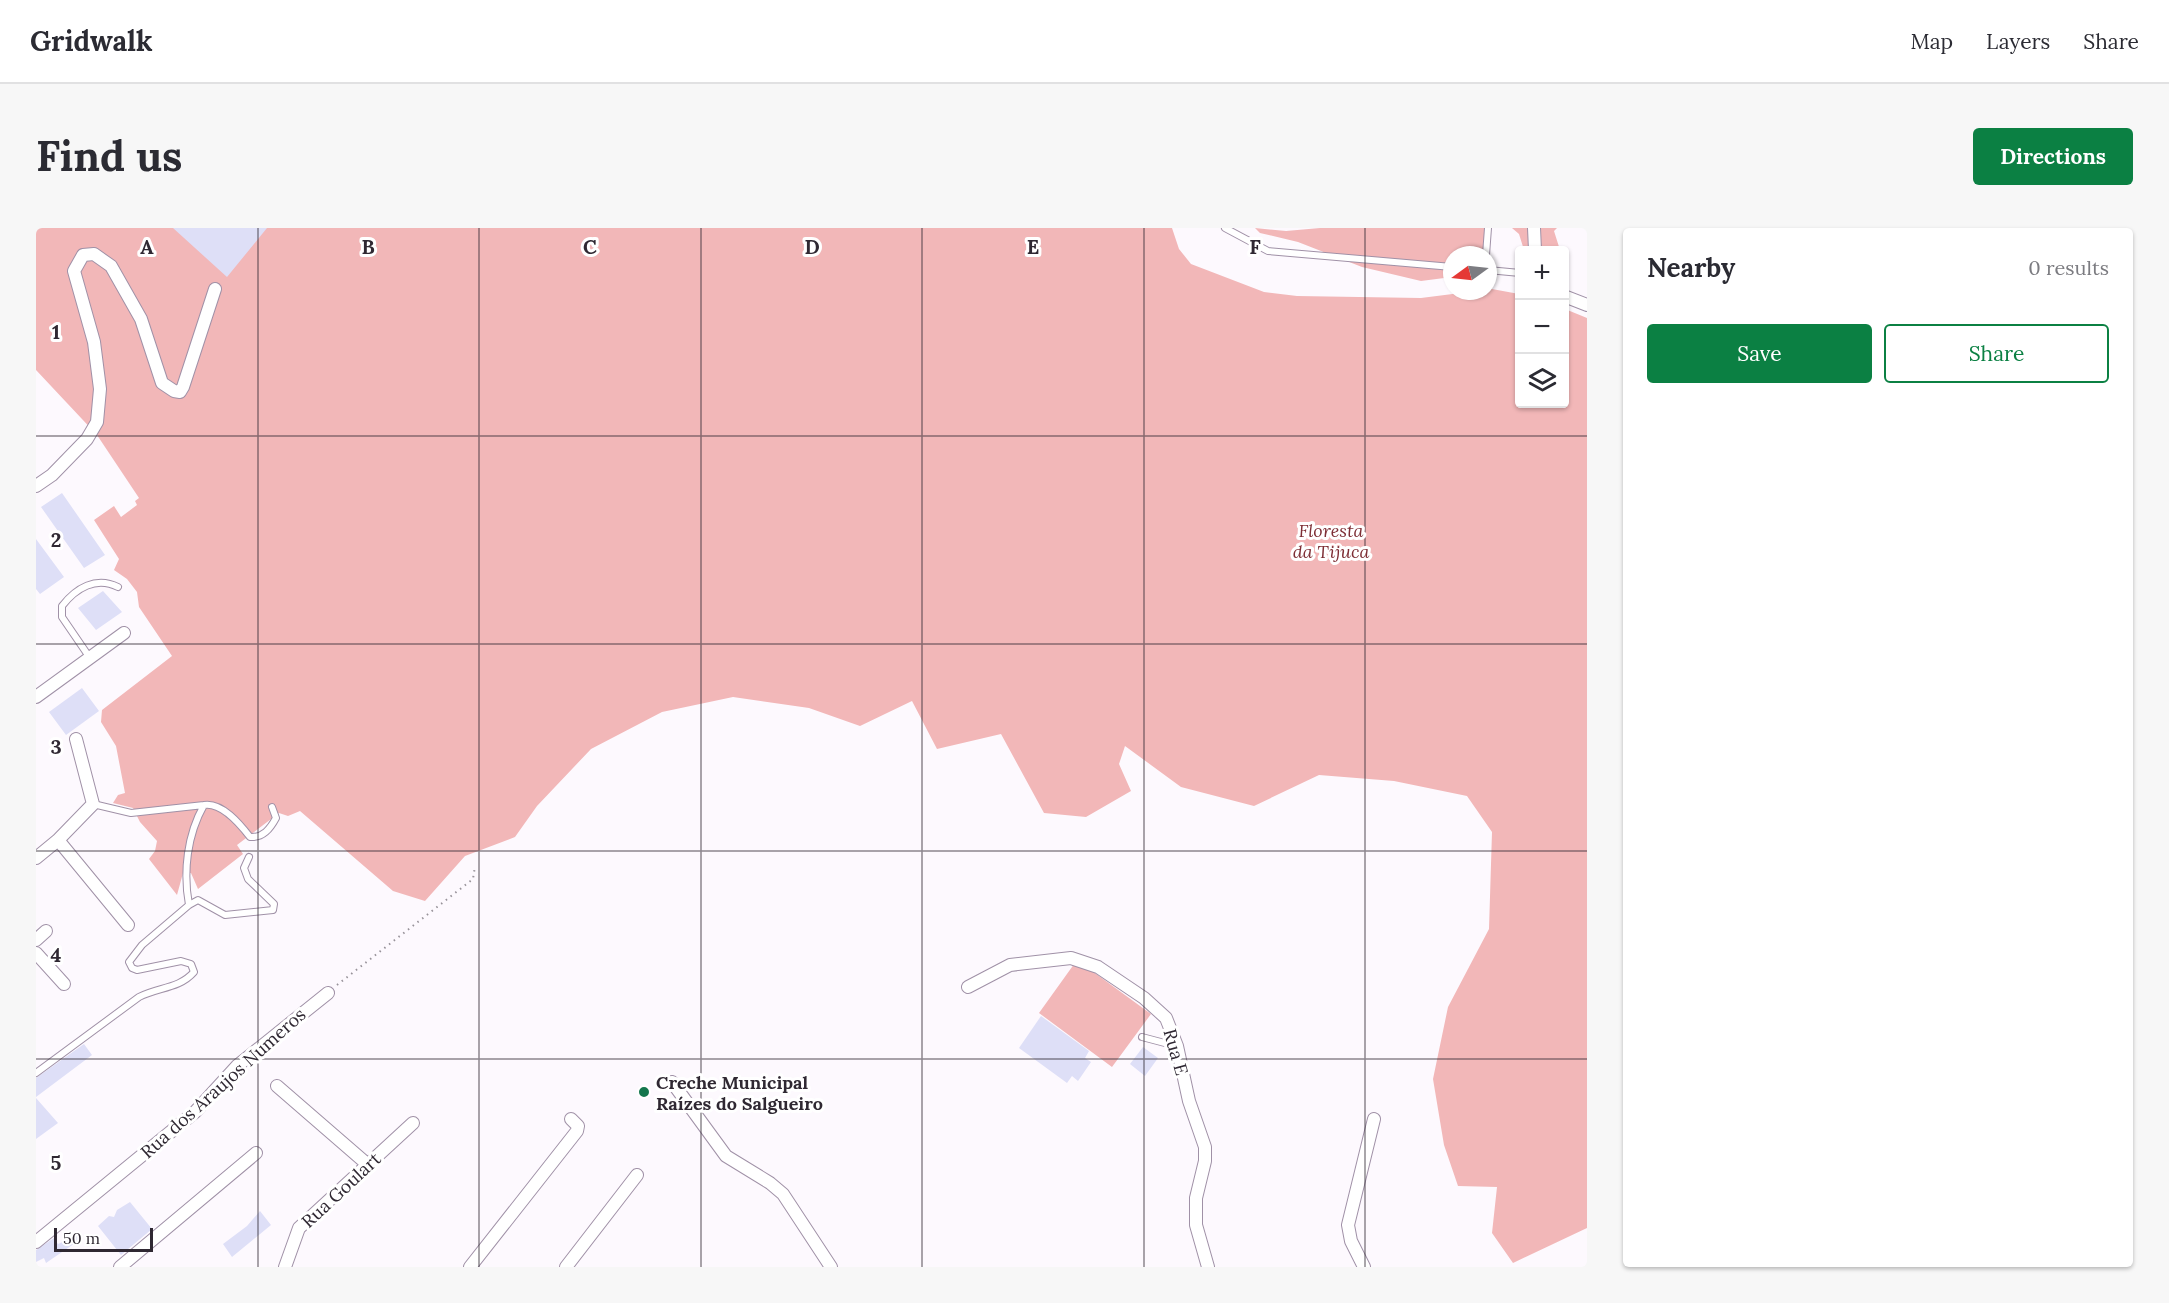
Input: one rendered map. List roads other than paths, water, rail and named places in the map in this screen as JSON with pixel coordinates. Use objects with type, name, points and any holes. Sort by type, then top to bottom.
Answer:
[{"type":"street","points":[[1534,228],[1535,246]]},
{"type":"street","points":[[36,486],[52,475],[87,440],[97,422],[100,388],[94,342],[74,271],[80,258],[94,254],[111,266],[141,320],[162,383],[174,392],[180,392],[183,387],[215,289]]},
{"type":"street","points":[[1569,298],[1587,305]]},
{"type":"street","points":[[36,697],[124,633]]},
{"type":"street","points":[[36,858],[58,840],[93,804],[76,739]]},
{"type":"street","points":[[58,840],[128,925]]},
{"type":"street","points":[[36,940],[46,931]]},
{"type":"street","points":[[36,953],[64,984]]},
{"type":"street","name":"Rua E","points":[[968,987],[1010,965],[1059,959],[1083,961],[1098,967],[1156,1007],[1166,1018],[1177,1046],[1189,1101],[1205,1148],[1205,1161],[1196,1198],[1196,1226],[1208,1267]]},
{"type":"street","name":"Rua dos Araujos Numeros","points":[[36,1242],[201,1107],[237,1065],[328,993]]},
{"type":"street","points":[[672,1082],[726,1156],[770,1183],[783,1194],[831,1267]]},
{"type":"street","points":[[277,1086],[367,1164]]},
{"type":"street","points":[[470,1267],[577,1131],[578,1126],[571,1119]]},
{"type":"street","points":[[1364,1267],[1351,1241],[1348,1225],[1374,1119]]},
{"type":"street","name":"Rua Goulart","points":[[285,1267],[299,1228],[413,1123]]},
{"type":"street","points":[[120,1267],[256,1153]]},
{"type":"street","points":[[566,1267],[637,1175]]},
{"type":"lane","points":[[1225,228],[1268,251],[1443,266]]},
{"type":"lane","points":[[1487,246],[1488,228]]},
{"type":"lane","points":[[1497,271],[1515,273]]},
{"type":"lane","points":[[90,658],[62,617],[62,606],[91,583],[110,583],[118,587]]},
{"type":"lane","points":[[93,804],[131,813],[211,804],[223,810],[250,837],[256,837],[272,826],[276,818],[272,807]]},
{"type":"lane","points":[[189,905],[184,878],[192,835],[204,805]]},
{"type":"lane","points":[[36,1073],[139,997],[155,989],[167,989],[186,981],[194,972],[191,964],[181,961],[137,970],[132,968],[129,962],[142,945],[189,905],[198,900],[225,915],[273,910],[274,904],[248,879],[244,868],[249,857]]},
{"type":"lane","points":[[1142,1037],[1177,1046]]},
{"type":"place","name":"Creche Municipal Raízes do Salgueiro","points":[[644,1092]]},
{"type":"park label","name":"Floresta da Tijuca","points":[[1331,540]]}]
